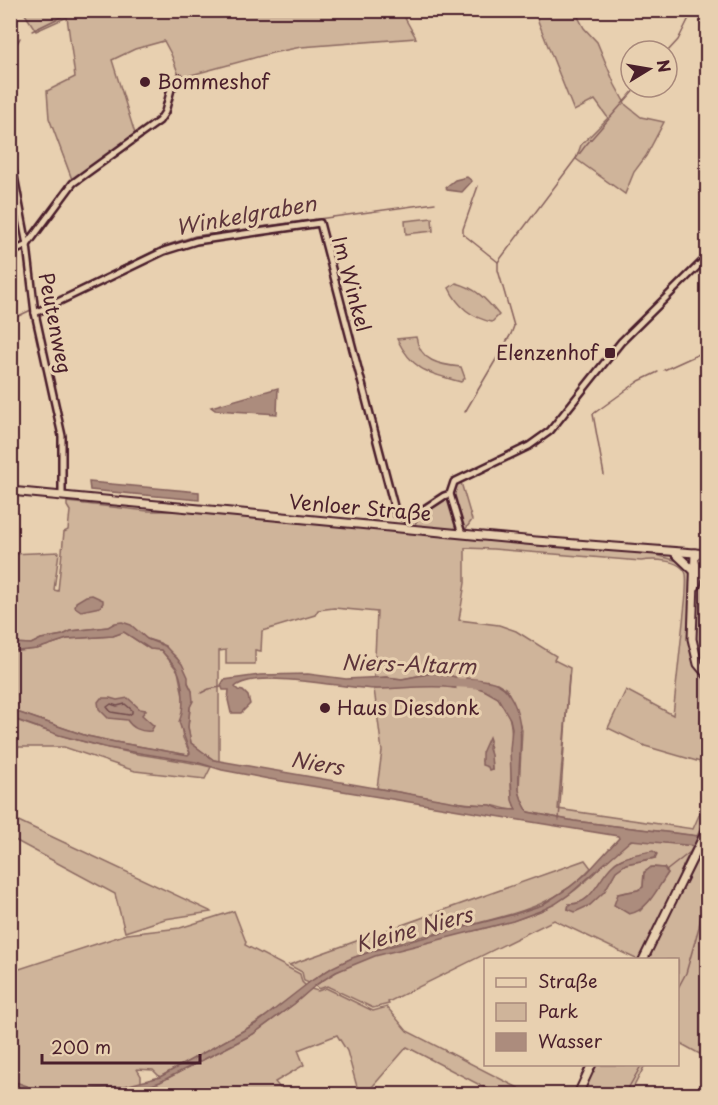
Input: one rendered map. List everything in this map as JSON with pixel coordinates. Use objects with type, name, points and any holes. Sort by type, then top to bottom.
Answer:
[{"type":"main road","name":"Venloer Straße","points":[[10,491],[462,534],[706,554]]},
{"type":"main road","points":[[674,552],[693,570]]},
{"type":"main road","points":[[695,553],[693,647],[698,664],[708,676]]},
{"type":"main road","points":[[694,595],[706,554]]},
{"type":"main road","points":[[644,958],[707,828]]},
{"type":"main road","points":[[578,1095],[592,1066]]},
{"type":"street","points":[[10,253],[27,245],[73,183],[162,118],[171,89],[180,78]]},
{"type":"street","name":"Peutenweg","points":[[10,155],[27,245],[35,313],[62,436],[62,496]]},
{"type":"street","name":"Im Winkel","points":[[35,313],[164,251],[196,241],[320,223],[396,514],[409,519],[444,496],[450,495]]},
{"type":"street","points":[[462,534],[450,495],[454,482],[530,446],[550,431],[621,342],[708,256]]},
{"type":"green space","points":[[23,11],[401,11],[416,38],[301,47],[180,78],[164,41],[135,49],[112,60],[136,137],[73,182],[49,118],[47,91],[75,77],[67,17],[36,31]]},
{"type":"green space","points":[[555,11],[575,11],[584,28],[597,42],[619,92],[619,99],[623,99],[626,105],[641,117],[664,122],[646,156],[634,172],[625,194],[576,159],[581,145],[608,118],[595,100],[574,111],[536,16]]},
{"type":"green space","points":[[432,218],[433,231],[406,234],[405,221]]},
{"type":"green space","points":[[456,283],[480,295],[499,315],[492,322],[466,311],[449,288]]},
{"type":"green space","points":[[416,337],[426,357],[445,365],[461,367],[465,378],[461,382],[449,379],[430,373],[416,364],[409,358],[397,339]]},
{"type":"green space","points":[[460,479],[472,520],[462,534],[652,550],[652,554],[682,562],[690,571],[688,640],[695,665],[707,681],[707,764],[645,746],[608,728],[626,690],[673,715],[686,594],[686,574],[679,565],[659,560],[641,561],[465,548],[465,583],[459,620],[499,625],[516,631],[556,656],[554,660],[570,668],[558,809],[693,829],[707,797],[707,815],[697,836],[574,821],[528,812],[519,790],[522,730],[507,689],[497,683],[466,679],[466,684],[490,692],[497,697],[505,707],[510,719],[511,782],[516,810],[447,801],[377,788],[382,751],[374,689],[438,685],[455,688],[438,672],[402,679],[386,677],[374,679],[377,612],[334,608],[318,610],[315,615],[262,631],[261,651],[255,650],[255,664],[226,664],[226,650],[219,651],[219,761],[213,760],[191,743],[188,727],[192,691],[177,658],[160,643],[147,639],[133,629],[108,627],[71,631],[31,644],[11,643],[10,554],[59,552],[54,590],[58,591],[64,532],[68,530],[70,511],[67,502],[148,511],[214,511],[412,530],[422,511],[450,494],[454,482]],"holes":[[[490,740],[490,751],[492,769],[482,761]]]},
{"type":"green space","points":[[707,562],[707,670],[698,655],[695,631],[700,579]]},
{"type":"green space","points":[[124,632],[150,649],[161,650],[178,671],[184,701],[181,726],[183,738],[190,753],[188,755],[87,736],[11,710],[10,649],[18,651],[37,649],[67,639],[113,636]]},
{"type":"green space","points":[[10,718],[55,734],[101,746],[211,767],[205,779],[135,771],[64,747],[11,747]]},
{"type":"green space","points":[[10,817],[211,912],[165,919],[125,932],[115,894],[11,838]]},
{"type":"green space","points":[[636,839],[693,846],[640,958],[634,958],[554,920],[388,1002],[389,1004],[373,1008],[327,986],[319,989],[315,986],[339,970],[395,949],[486,928],[548,907],[577,889],[624,845]],"holes":[[[649,852],[655,858],[625,864],[616,871],[604,892],[568,909],[569,904],[577,903],[590,896],[608,870],[617,862],[630,856]],[[653,867],[664,868],[668,873],[640,911],[618,894],[638,890],[643,887],[644,872]]]},
{"type":"green space","points":[[704,847],[707,847],[707,1058],[679,1043],[679,958],[647,958]]},
{"type":"green space","points":[[585,860],[591,868],[579,879],[554,897],[527,909],[370,951],[328,970],[309,983],[304,981],[302,972],[289,965]]},
{"type":"green space","points":[[234,911],[246,942],[245,945],[300,974],[306,986],[254,1024],[160,1077],[153,1070],[137,1069],[141,1076],[141,1083],[121,1087],[31,1092],[29,1090],[21,1094],[10,1094],[10,972],[127,934],[180,928]]},
{"type":"green space","points":[[326,988],[373,1011],[387,1007],[407,1031],[530,1094],[497,1094],[407,1047],[366,1094],[359,1094],[347,1051],[337,1035],[298,1050],[304,1065],[275,1082],[285,1094],[168,1094],[167,1092],[161,1094],[95,1094],[141,1089],[160,1082],[253,1034],[311,989],[318,991]]},
{"type":"green space","points":[[595,1066],[644,1066],[630,1094],[581,1094]]},
{"type":"water","points":[[467,177],[472,181],[462,192],[447,190],[446,187],[455,180]]},
{"type":"water","points":[[278,388],[277,414],[215,410],[211,407]]},
{"type":"water","points":[[89,482],[199,492],[199,500],[90,490]]},
{"type":"water","points":[[92,595],[103,600],[100,607],[81,611],[75,607],[76,602]]},
{"type":"water","points":[[122,622],[131,625],[147,639],[165,646],[182,664],[192,691],[193,701],[190,707],[188,727],[191,743],[214,760],[467,804],[491,805],[500,809],[516,810],[512,800],[510,719],[498,698],[466,684],[466,678],[486,680],[505,689],[517,712],[521,734],[519,790],[528,812],[574,821],[707,837],[707,847],[631,840],[571,893],[555,904],[513,921],[375,956],[336,972],[253,1034],[160,1082],[141,1089],[95,1094],[17,1094],[25,1090],[11,1087],[10,1080],[27,1086],[32,1092],[121,1087],[160,1077],[257,1023],[311,981],[352,958],[542,905],[586,874],[619,838],[618,836],[269,779],[222,770],[196,762],[108,748],[59,735],[11,718],[11,710],[87,736],[188,755],[190,753],[179,722],[183,703],[181,682],[174,664],[161,650],[150,649],[124,632],[113,636],[67,639],[37,649],[18,651],[11,649],[11,643],[31,644],[71,631],[108,627]]},
{"type":"water","points":[[438,672],[455,677],[458,685],[455,688],[376,689],[281,679],[246,682],[235,687],[248,696],[250,704],[241,713],[231,713],[228,700],[229,690],[223,690],[221,685],[224,680],[260,675],[308,674],[346,679],[386,677],[402,679]]},
{"type":"water","points":[[101,698],[117,700],[128,698],[140,709],[146,710],[142,715],[154,726],[151,731],[144,731],[137,729],[127,720],[108,718],[99,709],[98,702]]},
{"type":"water","points":[[489,737],[492,769],[489,770],[488,767],[482,765],[482,753]]},
{"type":"water","points":[[653,851],[657,854],[655,858],[626,864],[616,871],[604,892],[590,905],[575,912],[568,909],[569,904],[577,903],[590,896],[608,870],[621,859]]},
{"type":"water","points":[[651,867],[664,868],[668,873],[647,903],[636,912],[629,914],[614,905],[618,894],[643,887],[644,873]]},
{"type":"waterway","points":[[32,31],[75,10]]},
{"type":"waterway","name":"Winkelgraben","points":[[678,39],[693,10]]},
{"type":"waterway","points":[[10,71],[13,50],[20,38]]},
{"type":"waterway","name":"Winkelgraben","points":[[465,412],[514,326],[498,270],[498,262],[586,145],[626,99]]},
{"type":"waterway","points":[[478,186],[463,234],[498,262]]},
{"type":"waterway","name":"Winkelgraben","points":[[40,307],[164,246],[195,236],[435,203]]},
{"type":"waterway","name":"Winkelgraben","points":[[10,320],[31,310]]},
{"type":"waterway","points":[[664,370],[708,350]]},
{"type":"waterway","points":[[604,475],[593,414],[639,381],[658,372]]},
{"type":"waterway","points":[[559,820],[569,675]]},
{"type":"waterway","name":"Niers-Altarm","points":[[447,682],[478,684]]},
{"type":"waterway","points":[[201,693],[221,687]]},
{"type":"waterway","points":[[666,871],[694,849]]},
{"type":"waterway","points":[[679,986],[686,973],[699,927],[708,876]]},
{"type":"waterway","points":[[625,1094],[641,1066]]},
{"type":"place","name":"Bommeshof","points":[[145,82]]},
{"type":"place","name":"Elenzenhof","points":[[610,353]]},
{"type":"place","name":"Haus Diesdonk","points":[[325,708]]},
{"type":"water label","name":"Niers","points":[[317,764]]},
{"type":"water label","name":"Kleine Niers","points":[[414,930]]}]
